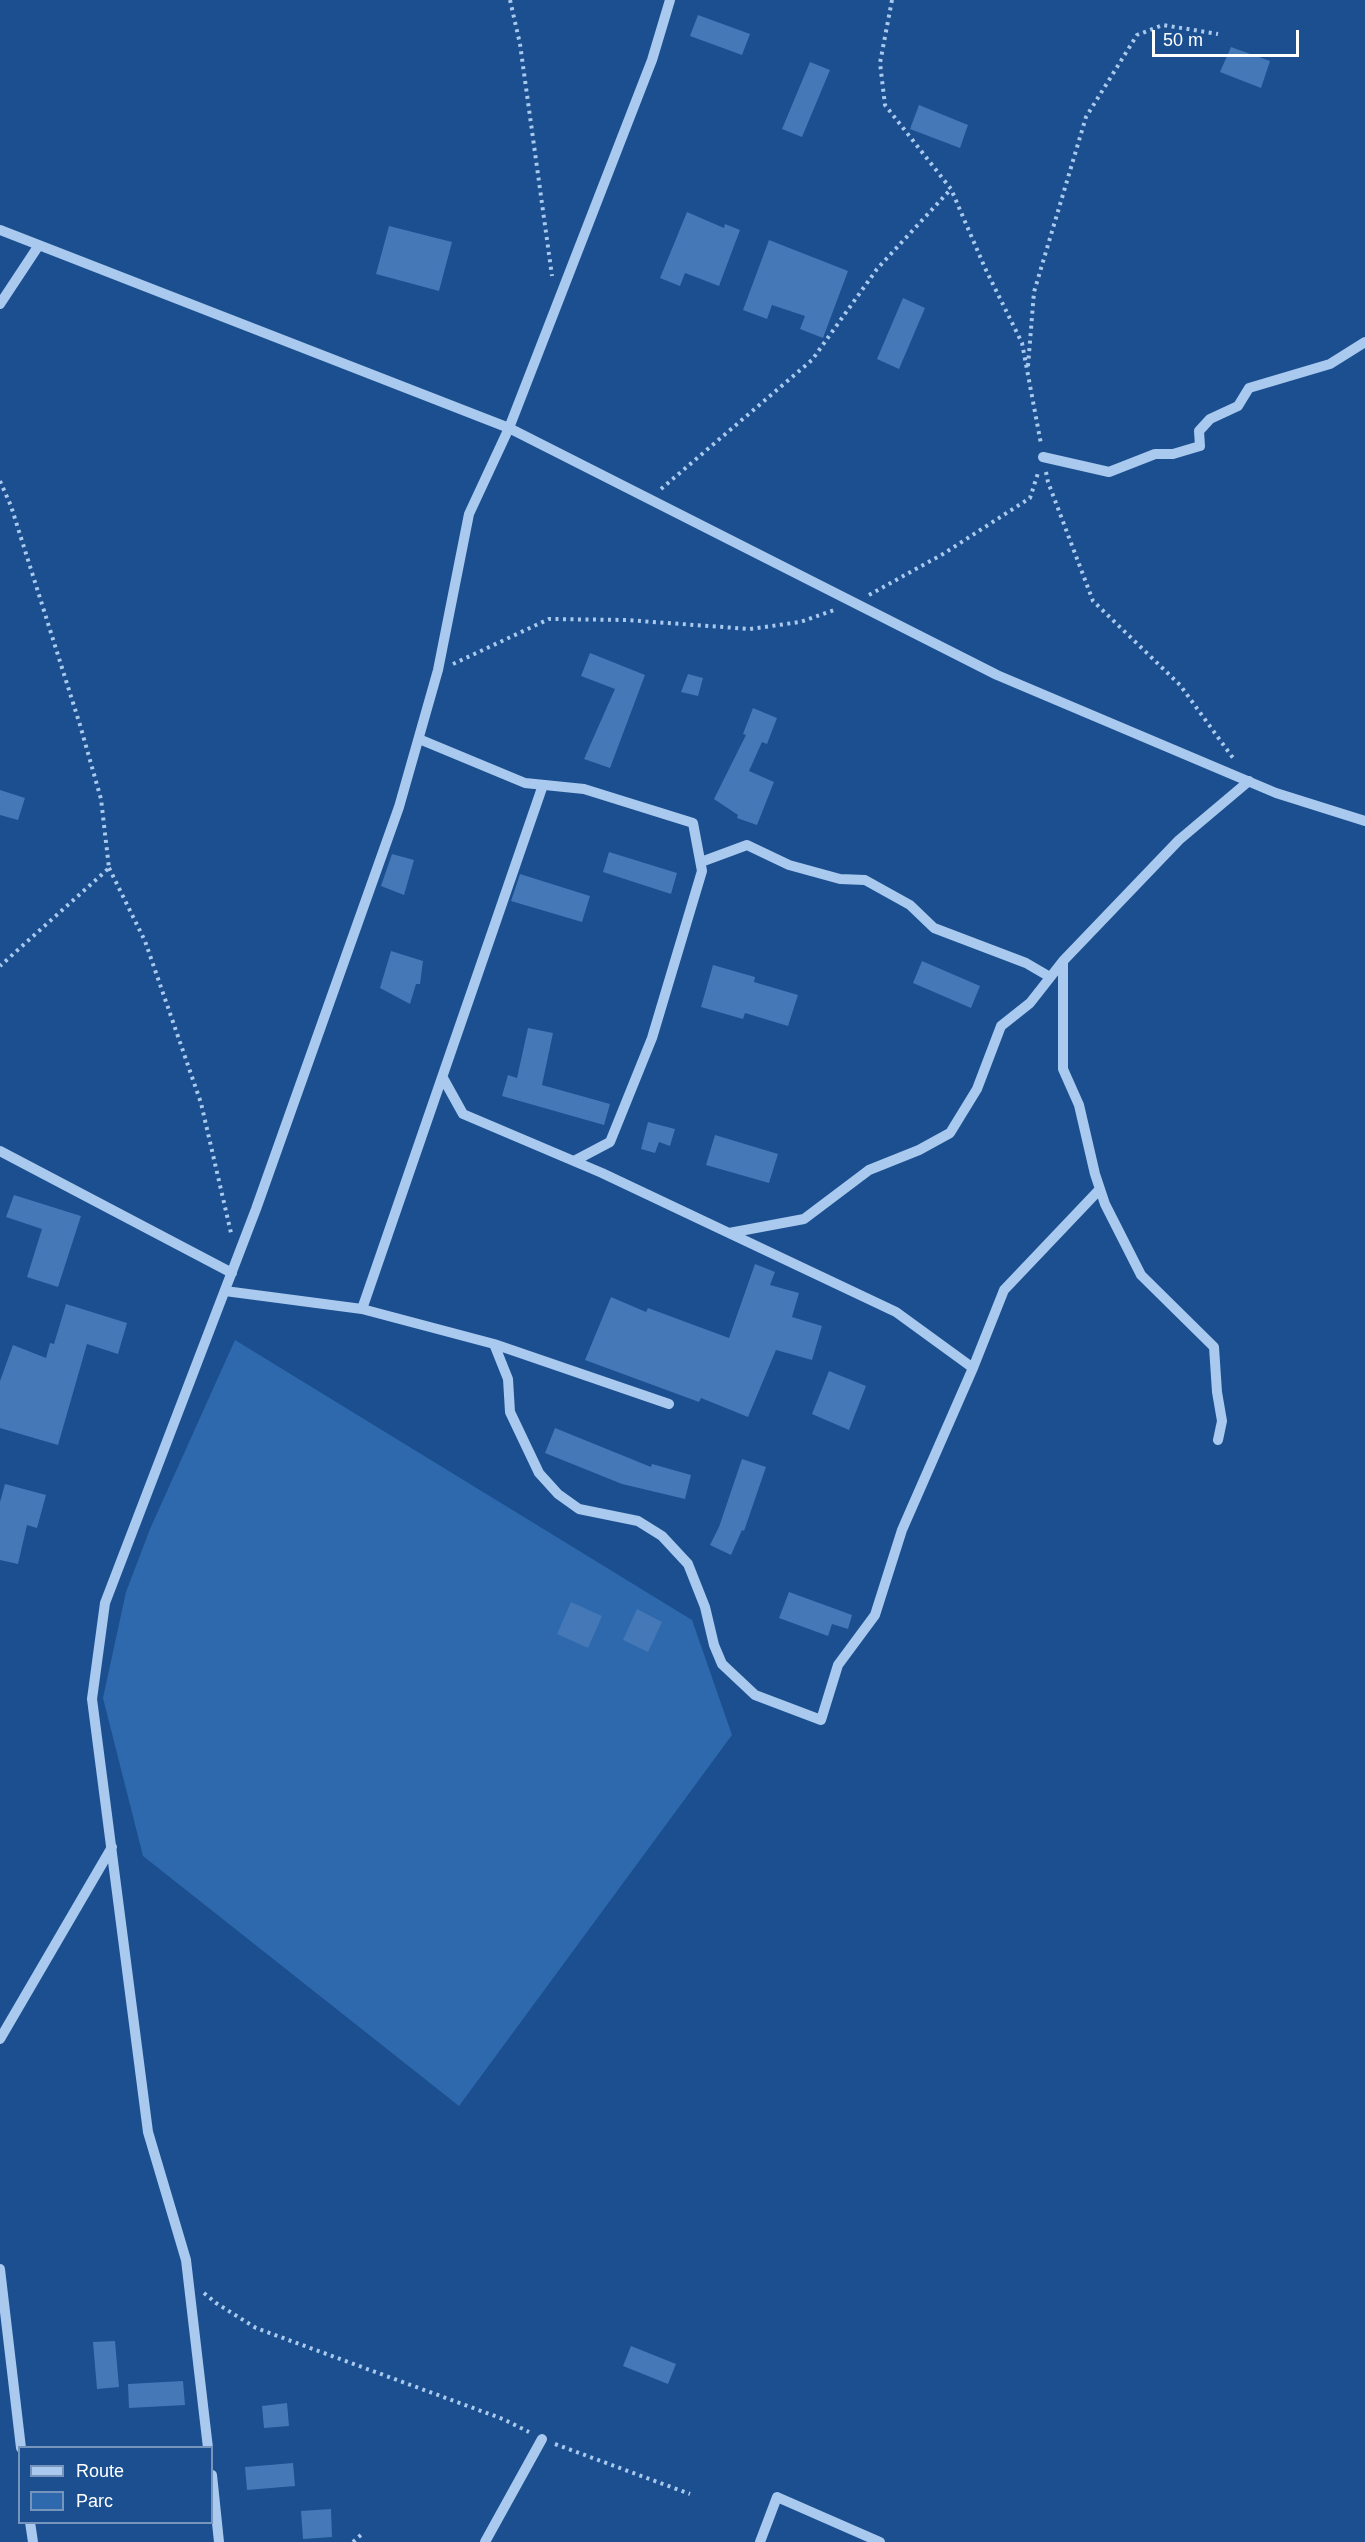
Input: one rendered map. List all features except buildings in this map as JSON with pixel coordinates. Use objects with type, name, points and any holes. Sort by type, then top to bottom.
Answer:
[{"type":"street","points":[[208,2446],[186,2260],[148,2132],[92,1699],[105,1603],[232,1273],[391,829],[438,670],[469,514],[509,429],[652,60],[670,0]]},
{"type":"street","points":[[0,230],[509,429],[997,675],[1276,793],[1365,821]]},
{"type":"street","points":[[0,304],[39,245]]},
{"type":"street","points":[[1043,457],[1109,472],[1155,454],[1173,454],[1200,446],[1199,430],[1210,419],[1238,406],[1249,388],[1330,364],[1365,342]]},
{"type":"street","points":[[419,739],[525,783],[584,789],[693,823],[702,871],[652,1038],[610,1142],[574,1161]]},
{"type":"street","points":[[729,1233],[804,1219],[869,1170],[919,1150],[950,1134],[977,1089],[1002,1026],[1030,1003],[1063,961],[1179,840],[1249,781]]},
{"type":"street","points":[[362,1309],[444,1078],[543,785]]},
{"type":"street","points":[[701,862],[747,845],[799,868],[840,879],[865,880],[910,906],[934,928],[1026,963],[1050,977]]},
{"type":"street","points":[[1063,961],[1063,1069],[1079,1105],[1100,1189],[1105,1204],[1141,1275],[1214,1347],[1217,1392],[1222,1421],[1218,1440]]},
{"type":"street","points":[[444,1078],[463,1114],[574,1161],[896,1312],[973,1368]]},
{"type":"street","points":[[0,1151],[232,1273]]},
{"type":"street","points":[[494,1344],[508,1379],[510,1412],[539,1473],[558,1494],[579,1509],[638,1521],[662,1536],[688,1564],[723,1665],[755,1695],[821,1720],[838,1665],[875,1615],[902,1530],[973,1368],[1004,1290],[1100,1189]]},
{"type":"street","points":[[225,1291],[362,1309],[494,1344],[669,1404]]},
{"type":"street","points":[[0,2039],[112,1847]]},
{"type":"street","points":[[0,2269],[21,2446]]},
{"type":"street","points":[[485,2542],[542,2439]]},
{"type":"street","points":[[213,2485],[219,2542]]},
{"type":"street","points":[[760,2542],[777,2497],[880,2542]]},
{"type":"street","points":[[30,2524],[33,2542]]},
{"type":"path","points":[[510,0],[520,44],[556,306]]},
{"type":"path","points":[[892,0],[879,63],[885,105],[951,189],[985,268],[1022,343],[1048,482],[1093,601],[1180,685],[1249,781]]},
{"type":"path","points":[[1027,372],[1034,292],[1086,117],[1137,35],[1163,25],[1218,34]]},
{"type":"path","points":[[649,499],[812,360],[877,269],[951,189]]},
{"type":"path","points":[[438,670],[549,619],[626,620],[750,629],[800,622],[855,603],[943,554],[1030,498],[1043,457]]},
{"type":"path","points":[[0,481],[11,506],[101,799],[109,868],[145,941],[201,1104],[232,1238]]},
{"type":"path","points":[[0,966],[109,868]]},
{"type":"path","points":[[188,2278],[216,2303],[256,2328],[503,2419],[542,2439],[690,2494]]},
{"type":"path","points":[[353,2542],[362,2534]]},
{"type":"green space","points":[[235,1340],[692,1620],[732,1735],[459,2106],[143,1856],[103,1698],[126,1592],[150,1529]]}]
